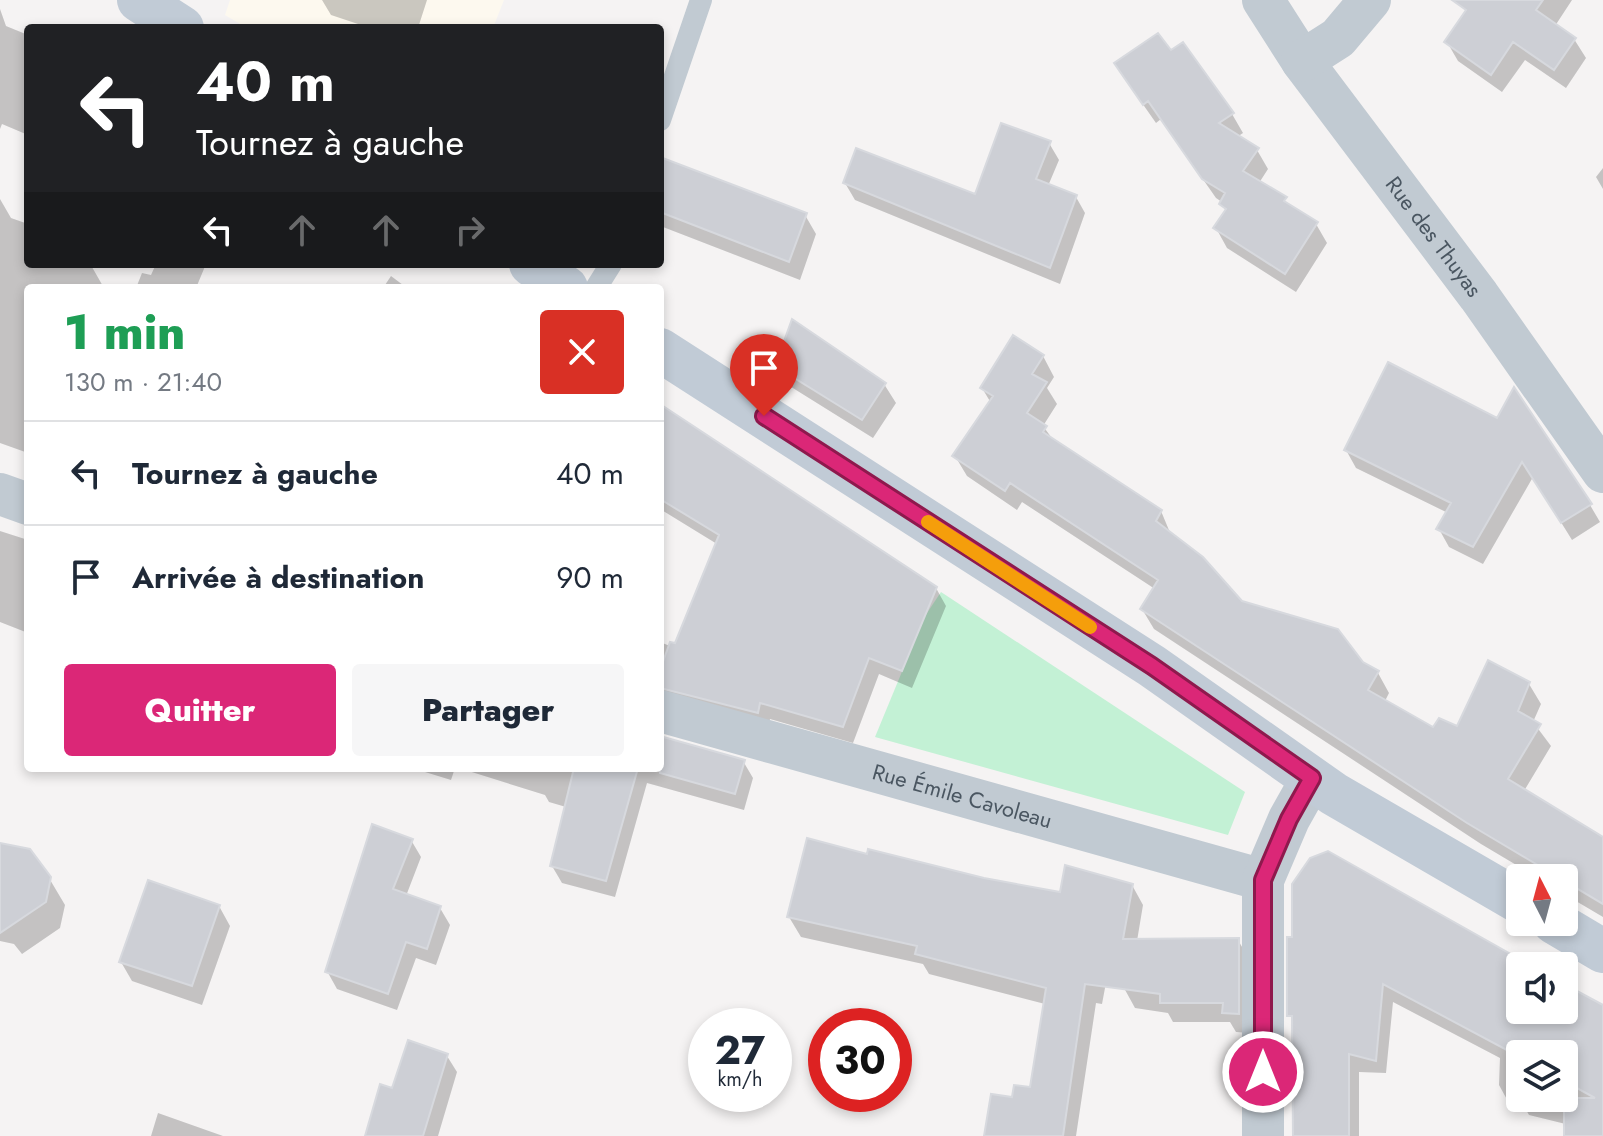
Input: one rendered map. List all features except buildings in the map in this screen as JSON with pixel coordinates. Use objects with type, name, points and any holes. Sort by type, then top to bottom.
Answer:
[{"type":"street","points":[[139,0],[176,24]]},
{"type":"street","name":"Rue des Thuyas","points":[[1263,0],[1302,61],[1479,296],[1603,472]]},
{"type":"street","points":[[1302,61],[1338,38],[1370,0]]},
{"type":"street","points":[[537,268],[560,284]]},
{"type":"street","points":[[664,353],[1152,666],[1312,778],[1506,894]]},
{"type":"street","points":[[0,494],[24,503]]},
{"type":"street","name":"Rue Émile Cavoleau","points":[[664,712],[1263,880]]},
{"type":"street","points":[[1263,1136],[1263,880],[1289,819],[1312,778]]},
{"type":"street","points":[[1578,936],[1603,951]]},
{"type":"lane","points":[[664,108],[701,0]]},
{"type":"shaded area","points":[[230,0],[504,0],[495,24],[240,24],[225,15]]},
{"type":"green space","points":[[941,592],[1245,792],[1228,835],[875,737],[925,616]]},
{"type":"slow traffic","points":[[928,522],[1090,627]]},
{"type":"route","points":[[764,416],[1152,666],[1312,778],[1289,819],[1263,880],[1263,1072]]}]
